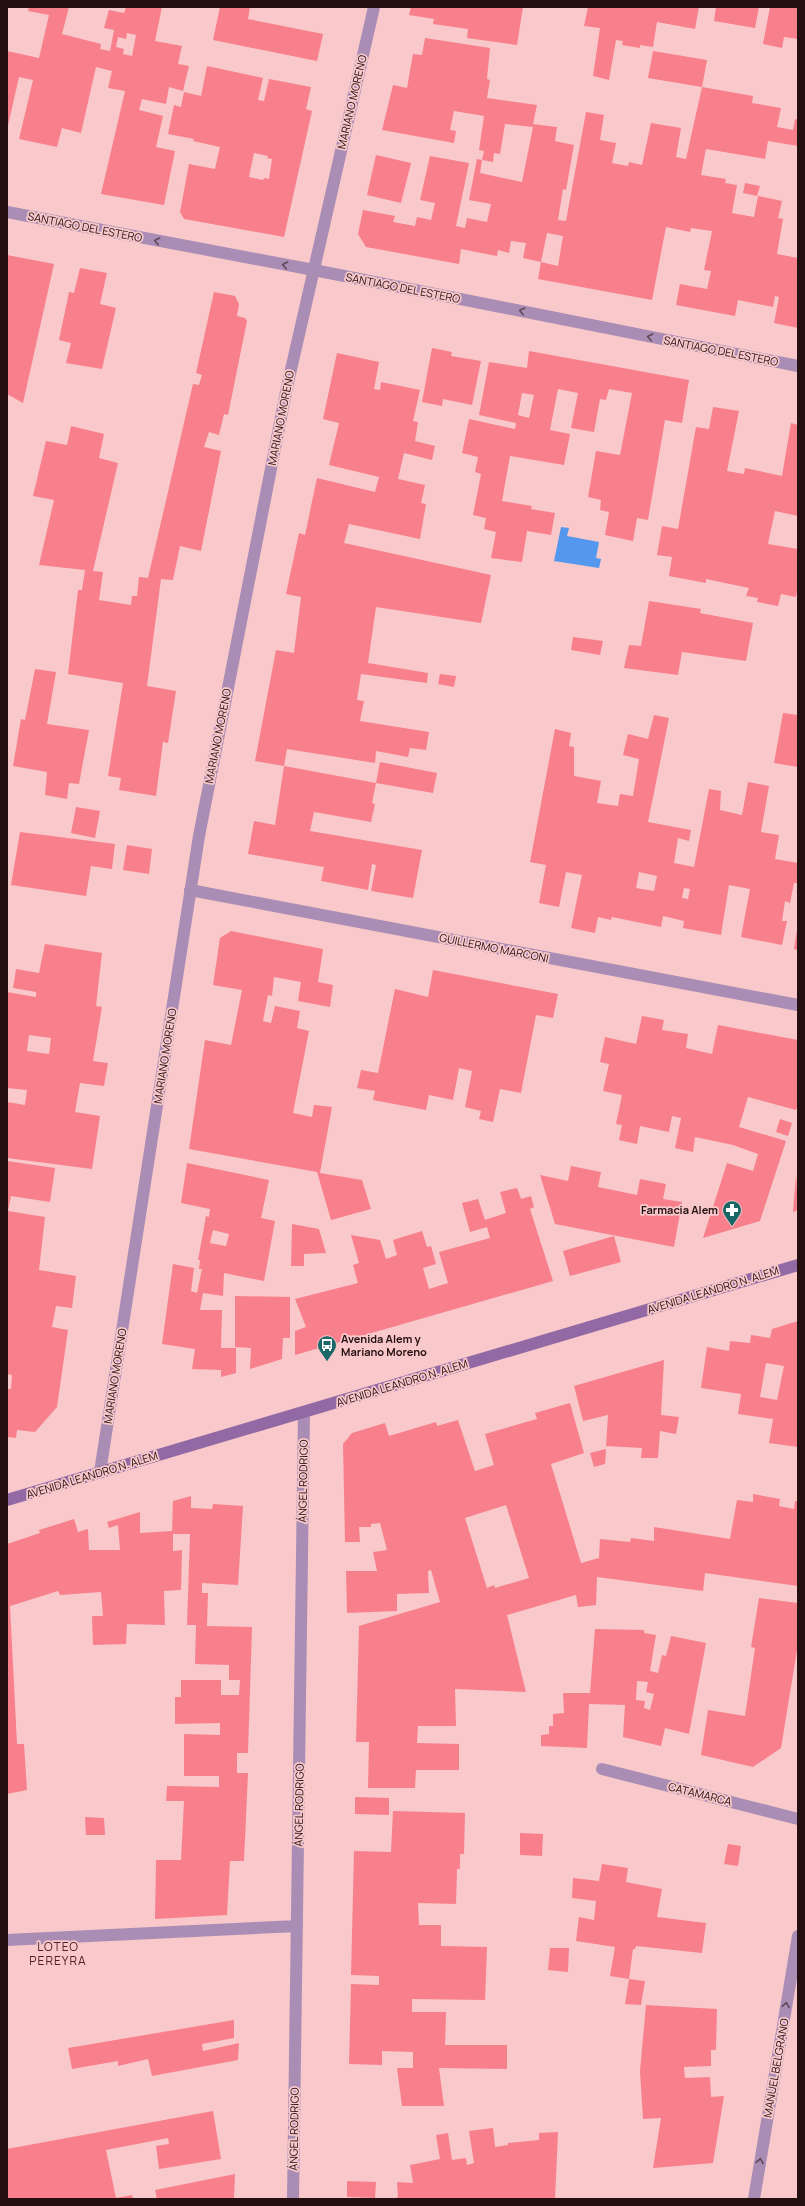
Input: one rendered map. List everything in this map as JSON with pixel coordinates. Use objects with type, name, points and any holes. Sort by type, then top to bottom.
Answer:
[{"type":"street","name":"MARIANO MORENO","points":[[100,1472],[199,836],[287,388],[374,7]]},
{"type":"street","name":"SANTIAGO DEL ESTERO","points":[[7,212],[314,270],[798,366]]},
{"type":"street","name":"GUILLERMO MARCONI","points":[[190,890],[798,1005]]},
{"type":"street","name":"AVENIDA LEANDRO N. ALEM","points":[[7,1500],[798,1265]]},
{"type":"street","name":"ÁNGEL RODRIGO","points":[[293,2199],[304,1412]]},
{"type":"street","name":"CATAMARCA","points":[[602,1769],[798,1819]]},
{"type":"street","points":[[7,1940],[297,1926]]},
{"type":"street","name":"MANUEL BELGRANO","points":[[754,2199],[798,1936]]},
{"type":"water","points":[[561,527],[569,528],[567,536],[599,542],[596,558],[601,559],[599,568],[554,561]]},
{"type":"building","points":[[29,7],[69,7],[62,34],[101,44],[100,49],[110,51],[114,30],[104,28],[109,10],[124,13],[126,7],[162,7],[155,41],[182,46],[178,64],[189,66],[183,91],[169,87],[166,104],[142,99],[139,110],[163,116],[156,147],[175,151],[164,205],[101,194],[125,91],[108,88],[112,71],[96,67],[81,133],[62,128],[57,147],[19,139],[33,80],[19,77],[7,130],[7,51],[39,58],[49,15],[28,11]],"holes":[[[127,33],[136,35],[132,56],[123,54],[124,49],[116,47],[118,37],[126,39]]]},
{"type":"building","points":[[220,7],[250,7],[248,19],[323,34],[317,61],[213,40]]},
{"type":"building","points":[[411,7],[523,7],[517,45],[467,38],[468,29],[433,24],[434,19],[409,15]]},
{"type":"building","points":[[588,7],[699,7],[695,29],[657,22],[653,47],[640,45],[640,48],[622,45],[623,41],[616,40],[609,80],[593,76],[600,28],[584,26]]},
{"type":"building","points":[[716,7],[759,7],[755,28],[714,21]]},
{"type":"building","points":[[770,7],[798,7],[798,39],[784,37],[782,48],[763,44]]},
{"type":"building","points":[[425,38],[490,48],[487,79],[490,80],[487,98],[537,105],[533,124],[557,127],[555,141],[574,145],[566,190],[563,189],[558,220],[566,221],[586,112],[604,115],[600,140],[616,143],[612,163],[628,166],[629,162],[642,165],[651,123],[681,128],[676,157],[686,159],[702,87],[753,96],[752,103],[781,108],[777,127],[793,130],[795,119],[798,120],[798,146],[768,141],[765,159],[706,149],[701,175],[726,179],[725,183],[737,185],[732,213],[754,217],[758,196],[782,201],[778,218],[783,219],[777,254],[798,258],[798,328],[774,323],[779,297],[775,296],[773,307],[738,300],[735,316],[676,305],[680,284],[707,289],[711,271],[704,270],[712,231],[691,228],[690,232],[666,227],[652,300],[538,279],[541,262],[523,258],[526,243],[511,241],[509,253],[498,250],[497,256],[461,249],[459,264],[366,247],[358,234],[363,210],[395,216],[393,222],[415,226],[417,217],[431,220],[435,203],[420,200],[430,156],[469,163],[456,226],[465,228],[467,218],[487,222],[491,204],[469,200],[477,159],[482,160],[484,151],[479,150],[484,116],[454,111],[450,130],[456,131],[454,143],[382,130],[393,85],[407,88],[413,54],[422,55]],"holes":[[[505,124],[533,127],[522,182],[480,173],[482,160],[493,162],[494,153],[500,154]],[[547,233],[563,236],[558,266],[541,262]]]},
{"type":"building","points":[[653,51],[707,60],[702,87],[648,78]]},
{"type":"building","points":[[207,66],[263,78],[258,100],[264,101],[269,79],[311,87],[306,109],[312,111],[284,237],[184,219],[180,212],[189,164],[215,169],[220,147],[193,141],[194,139],[168,134],[174,105],[181,107],[184,92],[201,96]],"holes":[[[254,153],[268,156],[267,158],[272,159],[269,179],[264,178],[263,180],[249,177]]]},
{"type":"building","points":[[376,155],[411,163],[401,203],[367,195]]},
{"type":"building","points":[[745,183],[760,186],[757,196],[743,193]]},
{"type":"building","points":[[7,255],[54,264],[23,403],[7,394]]},
{"type":"building","points":[[80,268],[107,273],[100,304],[116,308],[102,369],[66,363],[71,343],[59,340],[69,292],[74,293]]},
{"type":"building","points":[[214,292],[235,296],[239,304],[237,316],[245,318],[247,321],[228,415],[224,414],[219,435],[209,432],[204,447],[221,451],[201,551],[180,546],[173,580],[161,579],[147,686],[176,691],[168,743],[163,742],[156,796],[119,790],[121,778],[108,776],[123,683],[68,674],[78,590],[82,590],[85,570],[39,565],[54,500],[33,496],[46,441],[67,445],[71,426],[104,434],[99,458],[118,463],[93,571],[103,572],[99,600],[131,605],[132,596],[137,596],[139,577],[148,578],[193,384],[199,385],[202,375],[196,373]]},
{"type":"building","points":[[432,348],[452,352],[451,356],[481,361],[472,405],[443,399],[442,406],[422,402]]},
{"type":"building","points":[[529,351],[689,380],[682,423],[665,420],[648,520],[637,518],[633,541],[605,535],[609,512],[600,510],[601,500],[588,497],[596,451],[620,455],[632,393],[609,389],[606,400],[600,399],[594,432],[571,428],[578,393],[558,389],[550,430],[570,434],[564,465],[510,456],[502,501],[532,506],[531,509],[555,513],[551,535],[527,531],[522,562],[491,558],[496,532],[484,529],[486,518],[473,515],[481,474],[475,472],[478,457],[462,453],[469,419],[515,429],[516,423],[479,415],[489,362],[527,368]],"holes":[[[522,393],[534,395],[529,418],[518,415]]]},
{"type":"building","points":[[337,353],[379,362],[374,389],[380,390],[381,382],[420,390],[413,421],[418,422],[415,441],[435,446],[432,460],[404,453],[398,479],[425,485],[421,503],[426,504],[420,539],[349,524],[344,543],[491,575],[481,623],[376,607],[368,663],[428,673],[427,683],[361,674],[357,700],[364,701],[360,721],[429,732],[426,750],[410,748],[408,757],[376,751],[375,763],[287,749],[284,766],[255,761],[276,650],[294,653],[301,597],[286,594],[299,533],[305,535],[317,478],[375,492],[379,477],[329,465],[339,423],[323,419]]},
{"type":"building","points":[[713,407],[739,411],[727,471],[744,474],[745,468],[782,476],[791,423],[798,425],[798,516],[775,511],[768,544],[798,549],[798,585],[796,597],[781,594],[778,606],[757,602],[758,598],[746,596],[749,588],[706,579],[706,583],[669,576],[672,557],[657,555],[662,526],[678,529],[696,427],[709,429]]},
{"type":"building","points":[[649,601],[701,609],[700,613],[753,623],[746,661],[682,652],[678,675],[624,668],[629,645],[641,646]]},
{"type":"building","points":[[573,637],[603,641],[600,655],[571,650]]},
{"type":"building","points":[[35,669],[56,672],[47,724],[89,730],[79,784],[69,783],[67,799],[45,795],[47,772],[13,766],[21,719],[25,720]]},
{"type":"building","points":[[440,674],[456,676],[454,687],[438,684]]},
{"type":"building","points":[[783,713],[798,715],[798,767],[774,763]]},
{"type":"building","points":[[654,715],[669,718],[648,822],[691,830],[689,841],[678,838],[674,863],[694,867],[709,789],[721,791],[720,810],[742,815],[748,782],[769,786],[761,832],[779,835],[775,859],[798,863],[798,883],[794,883],[790,903],[785,901],[782,921],[787,921],[782,945],[741,937],[750,889],[729,885],[721,935],[683,928],[684,921],[663,916],[661,927],[612,917],[611,920],[598,917],[595,933],[571,928],[582,875],[566,872],[559,907],[539,903],[546,865],[530,862],[555,729],[571,733],[569,746],[574,747],[574,776],[601,781],[597,803],[618,806],[620,794],[633,796],[639,759],[623,755],[628,734],[648,739]],"holes":[[[639,872],[657,876],[654,891],[636,888]],[[684,888],[690,889],[688,899],[682,898]]]},
{"type":"building","points":[[380,762],[437,773],[433,793],[376,783]]},
{"type":"building","points":[[284,766],[376,783],[372,803],[375,804],[371,822],[314,812],[310,831],[422,850],[413,898],[371,891],[376,865],[372,864],[368,890],[321,881],[324,867],[248,854],[254,821],[275,825]]},
{"type":"building","points":[[76,807],[100,811],[95,838],[71,833]]},
{"type":"building","points":[[20,832],[115,844],[112,869],[91,866],[86,896],[11,885]]},
{"type":"building","points":[[127,845],[152,849],[149,874],[123,870]]},
{"type":"building","points":[[798,930],[798,950],[794,949]]},
{"type":"building","points":[[231,931],[323,949],[318,982],[333,985],[330,1007],[298,1001],[301,982],[274,977],[272,996],[268,995],[263,1021],[271,1023],[275,1006],[300,1011],[297,1028],[309,1031],[293,1113],[312,1117],[314,1105],[332,1107],[320,1173],[362,1180],[371,1209],[331,1220],[317,1172],[189,1149],[205,1040],[231,1045],[242,990],[213,985],[220,938]]},
{"type":"building","points":[[45,944],[102,953],[96,1006],[102,1007],[93,1061],[108,1063],[104,1086],[80,1083],[75,1112],[100,1116],[92,1169],[7,1158],[7,1102],[25,1105],[27,1090],[7,1088],[7,992],[36,997],[36,992],[13,988],[16,969],[39,973]],"holes":[[[29,1035],[51,1038],[49,1054],[27,1051]]]},
{"type":"building","points":[[433,970],[558,994],[553,1018],[536,1015],[521,1093],[500,1089],[493,1122],[479,1119],[481,1111],[465,1107],[472,1071],[459,1068],[453,1100],[429,1095],[426,1110],[373,1100],[375,1091],[357,1088],[361,1070],[378,1073],[395,989],[428,997]]},
{"type":"building","points":[[642,1016],[664,1020],[662,1030],[688,1034],[686,1048],[712,1054],[718,1025],[798,1040],[798,1104],[796,1110],[748,1097],[739,1127],[786,1141],[760,1221],[703,1238],[727,1163],[753,1171],[758,1154],[733,1145],[695,1137],[693,1152],[675,1148],[681,1118],[672,1116],[669,1132],[640,1126],[637,1144],[619,1140],[622,1125],[616,1124],[622,1095],[603,1091],[609,1064],[600,1062],[605,1037],[636,1044]]},
{"type":"building","points":[[780,1119],[792,1123],[788,1136],[776,1132]]},
{"type":"building","points":[[7,1161],[55,1168],[50,1202],[11,1196],[8,1211],[45,1217],[39,1270],[76,1276],[72,1308],[56,1306],[52,1327],[68,1330],[57,1407],[35,1432],[17,1430],[16,1438],[7,1437],[7,1389],[11,1389],[12,1375],[7,1374]]},
{"type":"building","points":[[187,1163],[269,1180],[261,1218],[275,1221],[264,1281],[224,1273],[223,1296],[203,1293],[200,1310],[222,1310],[221,1348],[236,1348],[236,1373],[221,1377],[221,1370],[192,1369],[195,1349],[162,1344],[173,1264],[194,1268],[191,1291],[197,1293],[202,1269],[199,1269],[200,1260],[198,1260],[206,1216],[209,1217],[210,1209],[181,1203]],"holes":[[[213,1230],[229,1234],[226,1246],[210,1243]]]},
{"type":"building","points":[[571,1166],[601,1172],[598,1187],[637,1195],[640,1179],[666,1184],[663,1199],[682,1202],[674,1247],[555,1224],[540,1175],[568,1181]]},
{"type":"building","points":[[796,1174],[798,1210],[793,1212]]},
{"type":"building","points":[[517,1188],[521,1199],[531,1196],[534,1207],[530,1209],[553,1281],[295,1355],[295,1331],[306,1327],[295,1299],[358,1283],[353,1265],[359,1263],[351,1235],[380,1240],[386,1259],[397,1255],[393,1240],[422,1231],[427,1247],[431,1246],[436,1264],[423,1268],[429,1289],[448,1283],[439,1252],[490,1238],[487,1227],[470,1232],[462,1203],[478,1199],[485,1220],[506,1213],[500,1192]]},
{"type":"building","points":[[292,1224],[319,1229],[326,1253],[304,1254],[304,1266],[291,1266]]},
{"type":"building","points":[[614,1236],[621,1262],[570,1276],[563,1251]]},
{"type":"building","points":[[235,1296],[290,1297],[290,1338],[283,1338],[282,1359],[250,1369],[251,1348],[235,1347]]},
{"type":"building","points":[[798,1321],[798,1447],[769,1443],[773,1419],[738,1414],[741,1394],[701,1388],[707,1347],[729,1351],[730,1341],[750,1343],[751,1335],[770,1338],[772,1329]],"holes":[[[766,1363],[784,1366],[777,1400],[760,1397]]]},
{"type":"building","points":[[664,1360],[661,1415],[679,1417],[676,1434],[660,1431],[658,1458],[641,1458],[642,1448],[606,1446],[608,1415],[583,1421],[574,1386]]},
{"type":"building","points":[[570,1403],[584,1453],[551,1464],[581,1563],[599,1558],[600,1539],[630,1542],[631,1538],[654,1541],[654,1527],[730,1539],[737,1500],[753,1502],[753,1494],[780,1499],[779,1506],[794,1509],[795,1501],[798,1501],[798,1586],[705,1573],[703,1591],[597,1577],[596,1605],[578,1607],[576,1595],[507,1615],[526,1692],[455,1689],[456,1726],[418,1726],[417,1743],[459,1744],[459,1770],[416,1770],[415,1788],[368,1788],[369,1742],[356,1742],[359,1626],[440,1602],[431,1570],[428,1571],[429,1593],[397,1594],[397,1611],[347,1613],[346,1571],[377,1571],[373,1552],[387,1550],[380,1523],[371,1524],[371,1527],[359,1527],[360,1542],[345,1542],[343,1444],[352,1433],[385,1423],[389,1436],[436,1422],[437,1426],[458,1420],[475,1471],[494,1465],[485,1434],[537,1419],[535,1413]],"holes":[[[506,1505],[529,1578],[495,1588],[494,1585],[487,1588],[465,1518]]]},
{"type":"building","points":[[606,1449],[605,1464],[594,1467],[590,1453]]},
{"type":"building","points":[[191,1496],[191,1508],[212,1509],[213,1504],[243,1506],[238,1585],[202,1583],[202,1593],[208,1593],[207,1626],[252,1627],[248,1753],[237,1753],[237,1773],[248,1773],[244,1861],[230,1861],[227,1915],[155,1919],[156,1860],[181,1860],[184,1801],[166,1801],[167,1786],[219,1787],[219,1776],[184,1776],[184,1734],[220,1735],[220,1723],[175,1724],[175,1697],[181,1697],[181,1680],[221,1680],[221,1695],[239,1695],[240,1680],[229,1680],[229,1665],[195,1664],[196,1625],[187,1625],[190,1534],[173,1534],[173,1551],[182,1550],[181,1590],[164,1591],[165,1625],[127,1624],[126,1644],[93,1645],[92,1616],[103,1616],[101,1592],[60,1595],[58,1591],[10,1606],[17,1744],[24,1744],[27,1790],[7,1794],[7,1544],[40,1533],[39,1530],[74,1519],[78,1532],[88,1529],[89,1550],[120,1550],[118,1525],[109,1528],[107,1522],[140,1512],[140,1533],[172,1531],[173,1501]]},
{"type":"building","points":[[759,1598],[798,1603],[798,1644],[781,1748],[753,1767],[701,1755],[708,1710],[745,1716],[755,1648],[751,1647]]},
{"type":"building","points":[[595,1629],[644,1630],[644,1633],[656,1635],[650,1671],[658,1673],[662,1655],[666,1656],[671,1636],[706,1643],[689,1734],[665,1728],[661,1746],[623,1737],[625,1705],[589,1704],[587,1748],[541,1746],[541,1735],[549,1734],[549,1726],[553,1726],[553,1714],[564,1713],[563,1693],[590,1693]],"holes":[[[637,1681],[648,1682],[646,1692],[654,1694],[650,1710],[644,1708],[645,1701],[636,1700]]]},
{"type":"building","points":[[355,1797],[389,1798],[389,1815],[355,1814]]},
{"type":"building","points":[[393,1811],[465,1813],[464,1854],[460,1854],[460,1869],[457,1869],[456,1904],[418,1903],[419,1925],[441,1925],[441,1946],[487,1947],[485,2000],[412,1999],[412,2012],[446,2012],[445,2045],[507,2045],[507,2069],[439,2068],[444,2106],[402,2106],[397,2068],[413,2068],[413,2052],[382,2051],[382,2065],[349,2064],[351,1984],[379,1985],[379,1976],[351,1975],[354,1851],[391,1852]]},
{"type":"building","points":[[85,1817],[104,1818],[105,1835],[86,1835]]},
{"type":"building","points":[[520,1833],[543,1834],[542,1856],[520,1855]]},
{"type":"building","points":[[728,1844],[741,1846],[738,1866],[724,1864]]},
{"type":"building","points":[[602,1864],[628,1868],[626,1882],[662,1889],[657,1917],[706,1923],[702,1953],[636,1946],[635,1949],[633,1949],[629,1979],[610,1976],[615,1947],[576,1941],[579,1917],[594,1920],[596,1901],[572,1898],[573,1878],[599,1881]]},
{"type":"building","points":[[550,1948],[569,1948],[568,1972],[548,1970]]},
{"type":"building","points":[[629,1979],[645,1981],[641,2005],[625,2004]]},
{"type":"building","points":[[646,2005],[717,2009],[716,2050],[711,2050],[711,2066],[684,2067],[685,2078],[710,2077],[711,2097],[724,2096],[713,2163],[653,2168],[661,2118],[643,2119],[640,2071]]},
{"type":"building","points":[[234,2020],[234,2038],[202,2044],[203,2051],[239,2043],[238,2060],[152,2076],[148,2059],[118,2066],[118,2061],[72,2069],[68,2048]]},
{"type":"building","points":[[213,2111],[221,2159],[159,2169],[156,2146],[169,2144],[168,2138],[106,2150],[116,2198],[132,2195],[133,2199],[7,2199],[7,2149]]},
{"type":"building","points":[[493,2128],[495,2147],[508,2145],[508,2143],[539,2140],[539,2133],[558,2132],[555,2199],[394,2199],[398,2197],[397,2182],[413,2183],[410,2165],[440,2159],[436,2135],[448,2133],[452,2160],[466,2158],[467,2165],[474,2163],[469,2131]]},
{"type":"building","points":[[235,2174],[234,2199],[157,2199],[155,2190]]},
{"type":"building","points":[[347,2181],[376,2182],[375,2198],[347,2197]]},
{"type":"place","name":"Farmacia Alem","points":[[732,1227]]},
{"type":"place","name":"Avenida Alem y Mariano Moreno","points":[[327,1362]]},
{"type":"district","name":"LOTEO PEREYRA","points":[[58,1954]]}]
